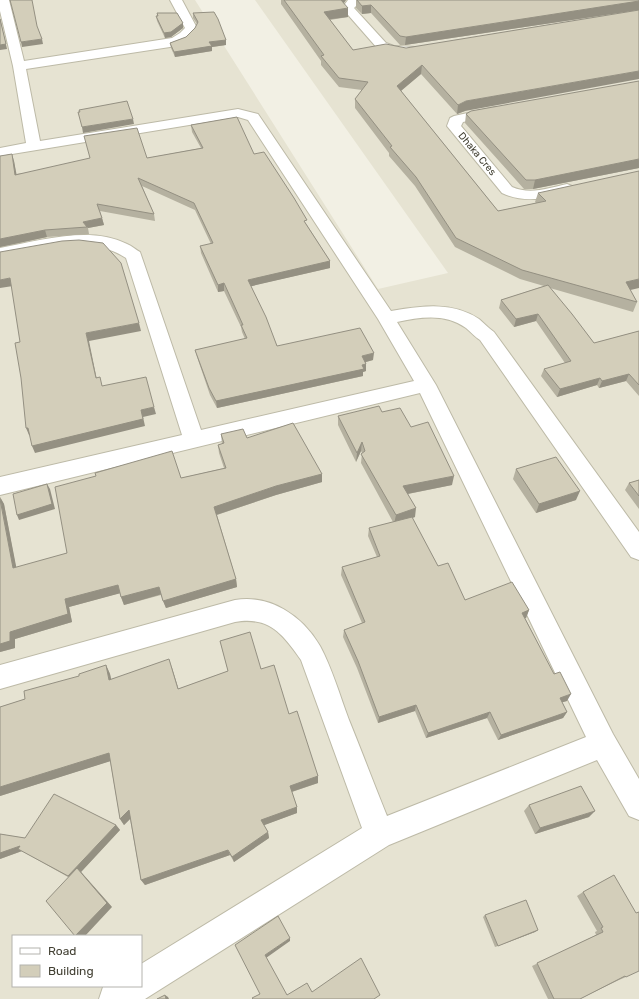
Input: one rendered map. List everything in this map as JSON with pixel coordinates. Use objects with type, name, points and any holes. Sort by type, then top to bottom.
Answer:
[{"type":"street","points":[[3,0],[19,66],[34,146]]},
{"type":"street","points":[[19,66],[170,44],[185,37],[191,28],[176,0]]},
{"type":"street","points":[[356,0],[350,4],[348,8],[382,46],[393,50],[405,51],[420,48]]},
{"type":"street","name":"Dhaka Cres","points":[[511,108],[465,116],[455,121],[454,126],[507,190],[514,194],[533,196],[578,187]]},
{"type":"street","points":[[0,152],[238,113],[253,117],[386,318],[426,385],[603,744],[639,806]]},
{"type":"street","points":[[0,253],[76,241],[105,242],[128,250],[134,256],[194,440]]},
{"type":"street","points":[[386,318],[436,310],[454,314],[471,322],[487,336],[639,550]]},
{"type":"street","points":[[0,486],[426,385]]},
{"type":"street","points":[[0,677],[235,611],[256,610],[280,618],[295,630],[311,654],[379,834]]},
{"type":"street","points":[[142,982],[379,834],[603,744]]},
{"type":"street","points":[[115,999],[134,987]]},
{"type":"shaded area","points":[[0,0],[195,0],[378,289],[448,273],[255,0],[639,0],[639,999],[0,999]]},
{"type":"building","points":[[10,0],[32,0],[37,26],[42,39],[21,42]]},
{"type":"building","points":[[284,0],[341,0],[348,8],[324,12],[353,50],[386,44],[406,48],[639,10],[639,71],[466,101],[458,105],[422,65],[397,86],[498,211],[546,201],[538,193],[639,171],[639,279],[626,282],[637,302],[522,270],[456,238],[416,177],[390,147],[392,146],[355,99],[368,82],[339,78],[321,56],[324,55]]},
{"type":"building","points":[[357,0],[639,1],[406,37],[400,36],[371,5],[362,6]]},
{"type":"building","points":[[214,12],[226,40],[209,42],[212,46],[174,52],[170,43],[186,37],[195,28],[198,22],[193,13]]},
{"type":"building","points":[[157,13],[177,13],[183,23],[171,32],[164,33],[156,16],[158,16]]},
{"type":"building","points":[[0,19],[6,44],[0,45]]},
{"type":"building","points":[[639,81],[639,159],[535,180],[526,180],[466,114],[471,111]]},
{"type":"building","points":[[127,101],[133,119],[82,127],[78,112],[80,112],[79,110]]},
{"type":"building","points":[[237,117],[254,154],[264,152],[294,198],[307,220],[304,221],[330,261],[248,280],[266,317],[277,346],[360,328],[374,353],[362,356],[366,364],[362,365],[364,369],[216,401],[209,388],[195,350],[247,338],[241,325],[243,325],[224,283],[218,285],[200,246],[213,243],[194,203],[138,178],[154,214],[97,204],[102,218],[83,222],[87,227],[45,230],[0,239],[0,156],[12,154],[15,175],[90,158],[84,136],[137,128],[147,158],[203,148],[191,125]]},
{"type":"building","points":[[79,240],[103,243],[121,263],[139,323],[86,333],[96,378],[100,377],[102,386],[146,377],[154,407],[141,410],[143,419],[32,446],[28,428],[26,428],[21,378],[15,343],[20,342],[10,278],[0,280],[0,252],[62,241]]},
{"type":"building","points":[[548,285],[594,343],[639,331],[639,385],[629,374],[602,381],[600,378],[560,389],[544,369],[571,361],[538,314],[516,319],[501,300]]},
{"type":"building","points":[[379,406],[382,412],[400,408],[411,427],[428,422],[454,476],[403,486],[416,508],[396,515],[361,454],[365,451],[362,442],[357,453],[338,416]]},
{"type":"building","points":[[293,423],[322,474],[276,486],[214,507],[236,579],[163,601],[159,587],[121,597],[118,585],[65,599],[68,614],[10,632],[10,641],[0,644],[0,499],[13,568],[67,553],[55,487],[96,476],[95,473],[172,451],[181,478],[226,468],[218,445],[224,443],[221,434],[243,429],[247,438]]},
{"type":"building","points":[[556,457],[580,491],[539,504],[516,469]]},
{"type":"building","points":[[639,480],[639,496],[629,483]]},
{"type":"building","points":[[47,484],[52,504],[17,515],[13,494]]},
{"type":"building","points":[[412,517],[438,566],[448,563],[465,600],[512,582],[529,610],[522,613],[554,674],[560,672],[571,694],[560,698],[567,712],[501,735],[490,712],[428,733],[416,705],[379,717],[358,661],[344,630],[365,622],[342,567],[380,556],[369,528]]},
{"type":"building","points":[[250,632],[261,669],[274,665],[289,714],[297,711],[318,776],[290,786],[297,807],[261,820],[268,832],[232,857],[228,850],[141,880],[129,810],[120,819],[109,753],[0,787],[0,707],[25,699],[24,691],[79,676],[79,674],[106,665],[109,680],[169,659],[178,689],[228,671],[220,641]]},
{"type":"building","points":[[581,786],[595,811],[540,828],[529,805]]},
{"type":"building","points":[[54,794],[116,825],[68,876],[18,849],[20,846],[0,853],[0,834],[25,838]]},
{"type":"building","points":[[77,868],[107,903],[76,935],[74,935],[46,901]]},
{"type":"building","points":[[614,875],[636,913],[639,912],[639,971],[626,977],[625,976],[580,999],[554,999],[537,963],[603,932],[601,928],[603,927],[583,892]]},
{"type":"building","points":[[526,900],[538,930],[498,946],[485,915]]},
{"type":"building","points":[[278,916],[290,938],[265,955],[287,995],[307,983],[312,992],[361,958],[380,995],[374,999],[253,999],[252,998],[260,994],[235,945]]},
{"type":"building","points":[[165,995],[166,999],[157,999]]}]
